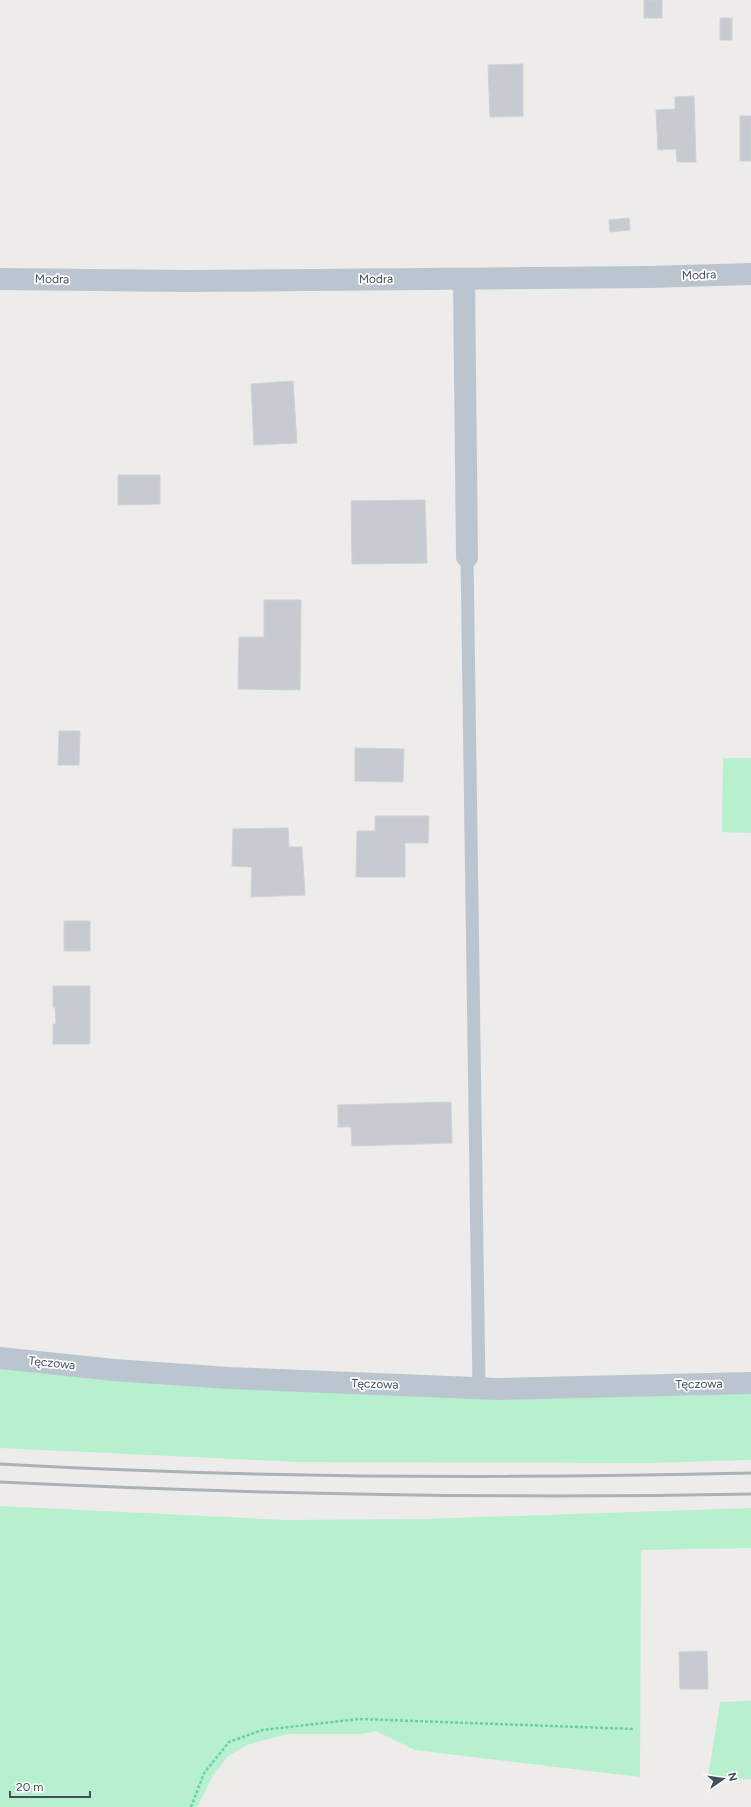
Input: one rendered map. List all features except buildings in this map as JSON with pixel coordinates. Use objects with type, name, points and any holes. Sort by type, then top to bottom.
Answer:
[{"type":"street","name":"Modra","points":[[0,279],[186,281],[649,277],[751,274]]},
{"type":"street","points":[[464,279],[467,557]]},
{"type":"street","name":"Tęczowa","points":[[0,1358],[114,1370],[228,1378],[479,1388],[751,1383]]},
{"type":"lane","points":[[467,557],[479,1388]]},
{"type":"path","points":[[191,1807],[204,1774],[229,1742],[262,1730],[359,1719],[635,1729]]},
{"type":"green space","points":[[723,758],[751,758],[751,833],[722,832]]},
{"type":"green space","points":[[0,1365],[751,1391],[751,1460],[644,1463],[299,1462],[0,1448]]},
{"type":"green space","points":[[0,1506],[286,1520],[424,1519],[751,1508],[751,1548],[641,1550],[640,1777],[415,1750],[376,1731],[362,1734],[288,1734],[247,1745],[228,1756],[213,1776],[197,1807],[0,1807]]},
{"type":"green space","points":[[751,1701],[751,1779],[708,1778],[720,1702]]},
{"type":"railway","points":[[0,1464],[94,1469],[282,1475],[563,1476],[751,1473]]},
{"type":"railway","points":[[0,1482],[188,1490],[469,1496],[751,1494]]}]
